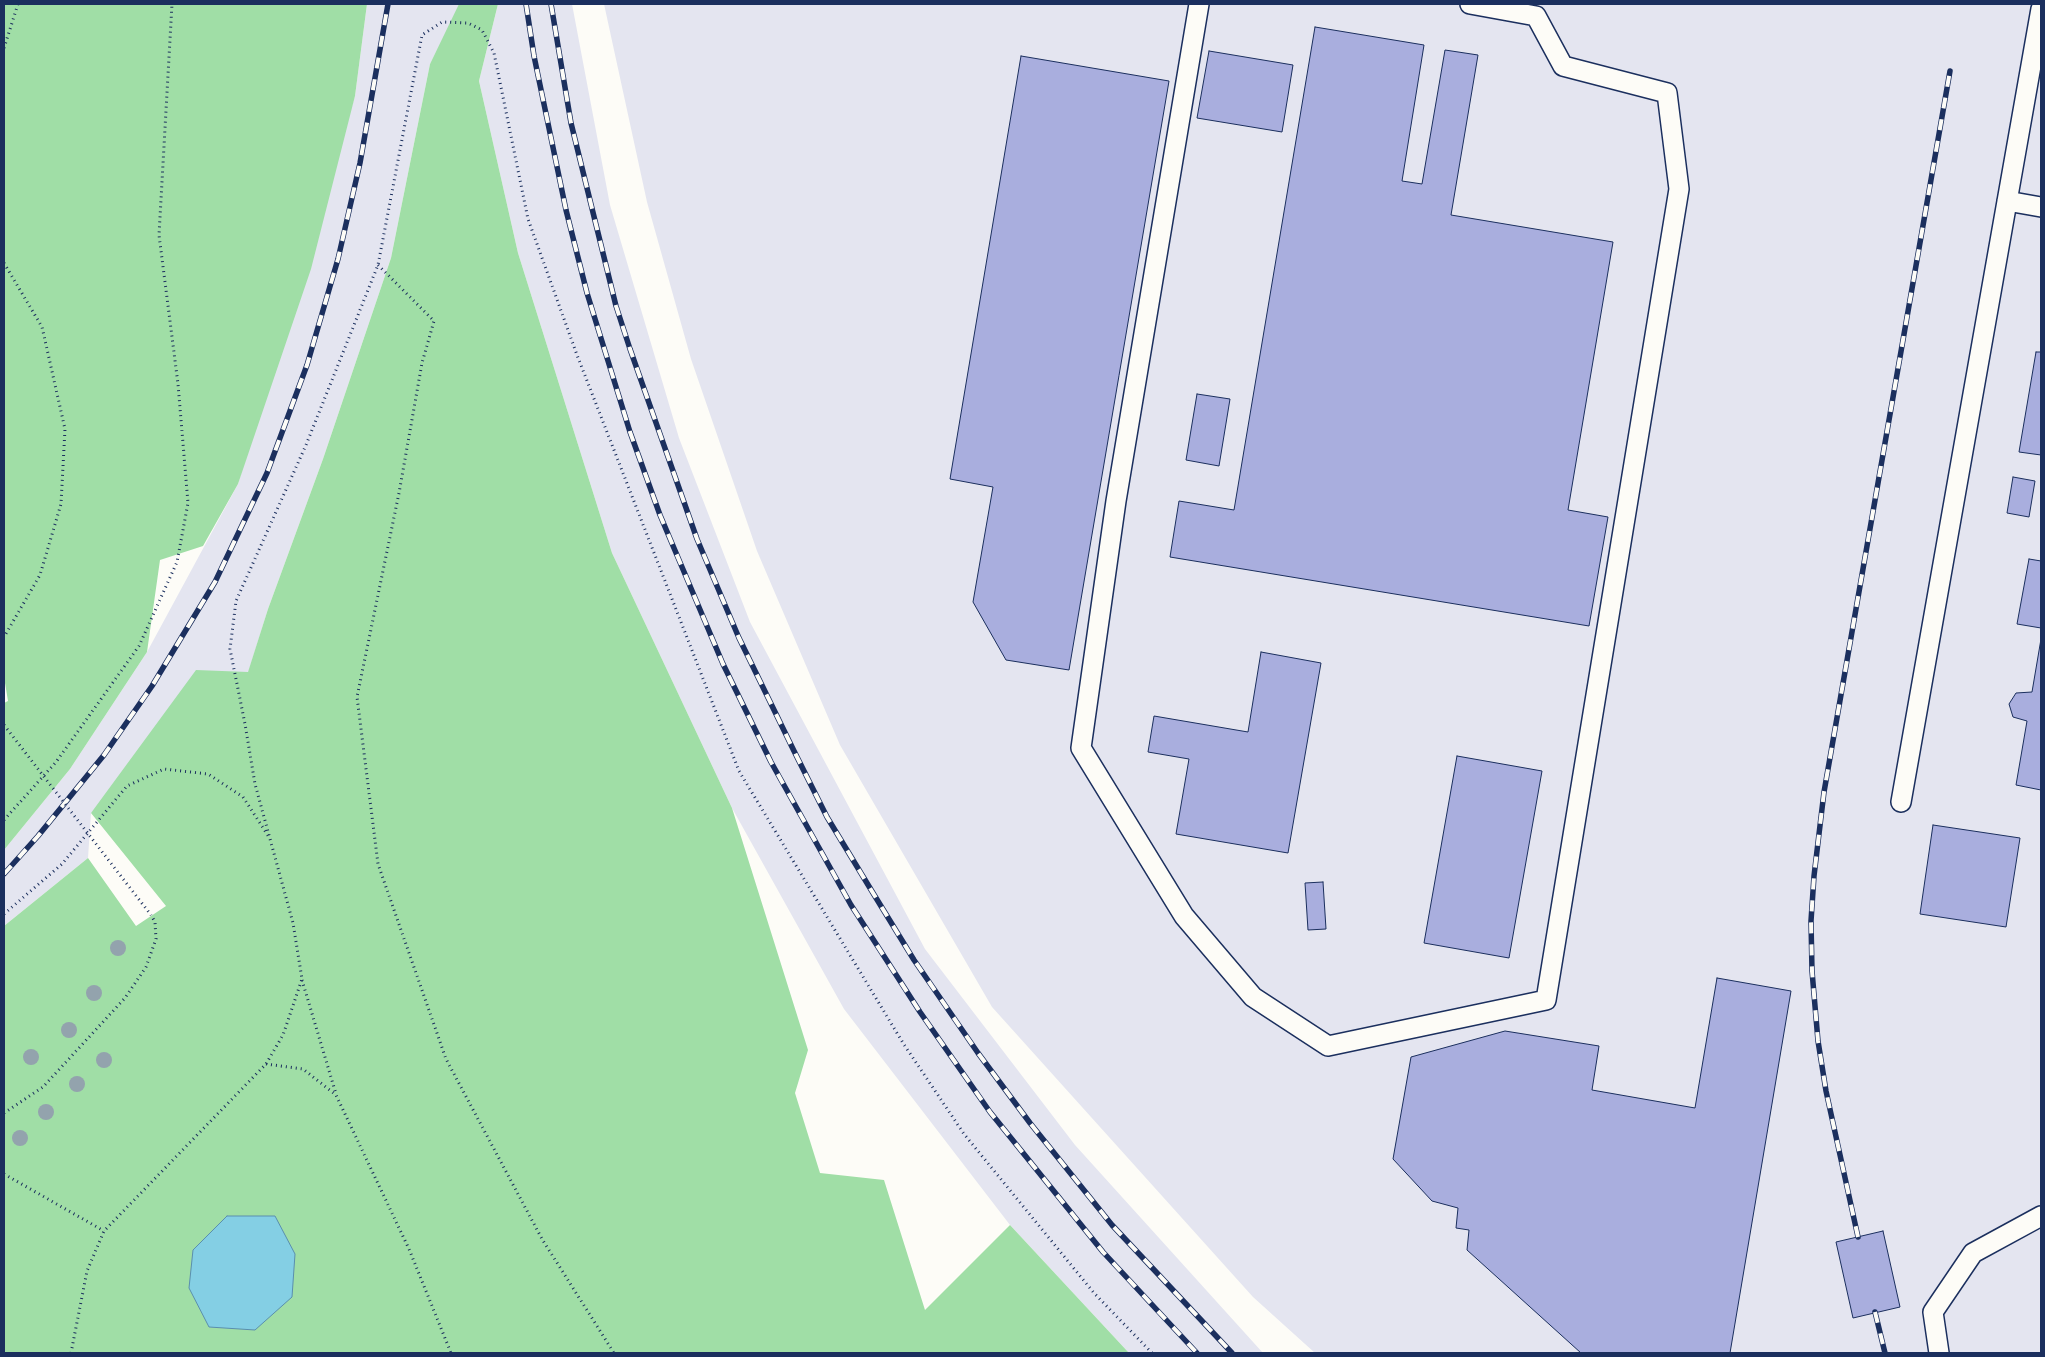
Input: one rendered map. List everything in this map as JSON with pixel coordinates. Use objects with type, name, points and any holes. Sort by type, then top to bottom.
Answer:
[{"type":"lane","points":[[1199,4],[1116,501],[1081,748],[1184,916],[1253,997],[1328,1046],[1546,1000],[1679,189],[1667,93],[1563,66],[1536,16],[1470,4]]},
{"type":"lane","points":[[1901,802],[2041,9]]},
{"type":"lane","points":[[2007,201],[2041,206]]},
{"type":"lane","points":[[1939,1353],[1933,1312],[1973,1253],[2041,1216]]},
{"type":"path","points":[[4,48],[18,4]]},
{"type":"path","points":[[4,820],[56,762],[139,646],[177,562],[188,503],[178,384],[159,235],[172,4]]},
{"type":"path","points":[[451,1353],[409,1249],[336,1095],[302,979],[293,923],[255,784],[230,649],[236,601],[306,445],[378,264],[422,35],[442,22],[468,22],[482,30],[494,53],[528,219],[577,355],[739,771],[903,1043],[964,1134],[1094,1293],[1152,1353]]},
{"type":"path","points":[[4,263],[42,328],[65,429],[60,504],[40,575],[4,638]]},
{"type":"path","points":[[378,264],[434,320],[422,363],[397,502],[357,697],[378,864],[446,1059],[542,1239],[614,1353]]},
{"type":"path","points":[[4,725],[151,914],[155,922],[156,940],[146,967],[125,998],[44,1087],[4,1113]]},
{"type":"path","points":[[4,914],[62,864],[127,786],[164,769],[208,774],[243,797],[272,842]]},
{"type":"path","points":[[71,1353],[87,1270],[104,1231],[266,1064],[283,1035],[302,979]]},
{"type":"path","points":[[266,1064],[303,1069],[336,1095]]},
{"type":"path","points":[[4,1174],[104,1231]]},
{"type":"shaded area","points":[[367,4],[460,5],[430,64],[391,258],[323,459],[268,609],[248,673],[91,813],[88,858],[4,926],[4,850],[70,769],[147,652],[238,484],[355,96]]},
{"type":"shaded area","points":[[498,4],[572,4],[610,205],[679,438],[750,622],[925,949],[1075,1145],[1263,1353],[1129,1353],[1010,1225],[844,1009],[732,808],[612,553],[518,253],[479,81]]},
{"type":"shaded area","points":[[604,4],[2041,4],[2041,1353],[1315,1353],[1253,1297],[992,1007],[840,745],[757,551],[691,359],[647,202]]},
{"type":"green space","points":[[4,4],[367,4],[355,96],[311,269],[238,484],[203,546],[160,560],[147,652],[70,769],[4,850],[4,703],[8,701],[4,677]]},
{"type":"green space","points":[[459,4],[498,4],[479,81],[518,253],[612,553],[732,808],[808,1050],[795,1093],[820,1173],[884,1180],[925,1310],[1010,1225],[1129,1353],[4,1353],[4,926],[88,858],[136,926],[166,906],[91,813],[196,670],[248,672],[268,609],[323,459],[391,258],[430,64]]},
{"type":"water","points":[[227,1216],[275,1216],[295,1254],[292,1297],[255,1330],[209,1327],[189,1288],[193,1250]]},
{"type":"building","points":[[1315,27],[1424,45],[1402,181],[1422,184],[1445,50],[1478,55],[1451,215],[1613,242],[1568,510],[1608,517],[1589,626],[1170,557],[1179,501],[1234,510]]},
{"type":"building","points":[[1209,51],[1293,65],[1282,132],[1197,118]]},
{"type":"building","points":[[1021,56],[1169,81],[1069,670],[1006,660],[973,602],[993,487],[950,479]]},
{"type":"building","points":[[2036,352],[2041,352],[2041,455],[2019,452]]},
{"type":"building","points":[[1197,394],[1230,399],[1219,466],[1186,460]]},
{"type":"building","points":[[2013,477],[2035,481],[2029,517],[2007,513]]},
{"type":"building","points":[[2029,559],[2041,561],[2041,628],[2017,624]]},
{"type":"building","points":[[2041,639],[2041,790],[2016,785],[2027,721],[2013,717],[2009,704],[2016,693],[2032,692]]},
{"type":"building","points":[[1261,652],[1321,663],[1288,853],[1176,834],[1189,759],[1148,752],[1154,716],[1248,732]]},
{"type":"building","points":[[1457,756],[1542,771],[1509,958],[1424,943]]},
{"type":"building","points":[[1933,825],[2020,838],[2006,927],[1920,914]]},
{"type":"building","points":[[1323,882],[1326,929],[1308,930],[1305,883]]},
{"type":"building","points":[[1717,978],[1791,991],[1730,1353],[1581,1353],[1467,1250],[1469,1230],[1456,1228],[1458,1208],[1432,1201],[1393,1159],[1411,1057],[1505,1031],[1599,1046],[1592,1090],[1695,1108]]},
{"type":"building","points":[[1883,1231],[1900,1307],[1853,1318],[1836,1242]]},
{"type":"railway","points":[[4,874],[38,836],[104,755],[152,686],[215,582],[267,473],[307,365],[338,259],[360,163],[388,4]]},
{"type":"railway","points":[[526,4],[534,56],[566,210],[587,293],[630,432],[660,515],[723,664],[771,762],[851,905],[920,1012],[990,1112],[1103,1252],[1197,1353]]},
{"type":"railway","points":[[551,4],[571,123],[616,306],[630,349],[697,539],[739,638],[827,817],[914,960],[978,1053],[1030,1123],[1112,1225],[1232,1353]]},
{"type":"railway","points":[[1858,1237],[1826,1091],[1818,1041],[1812,971],[1811,921],[1814,876],[1824,792],[1950,71]]},
{"type":"railway","points":[[1875,1312],[1885,1353]]}]
